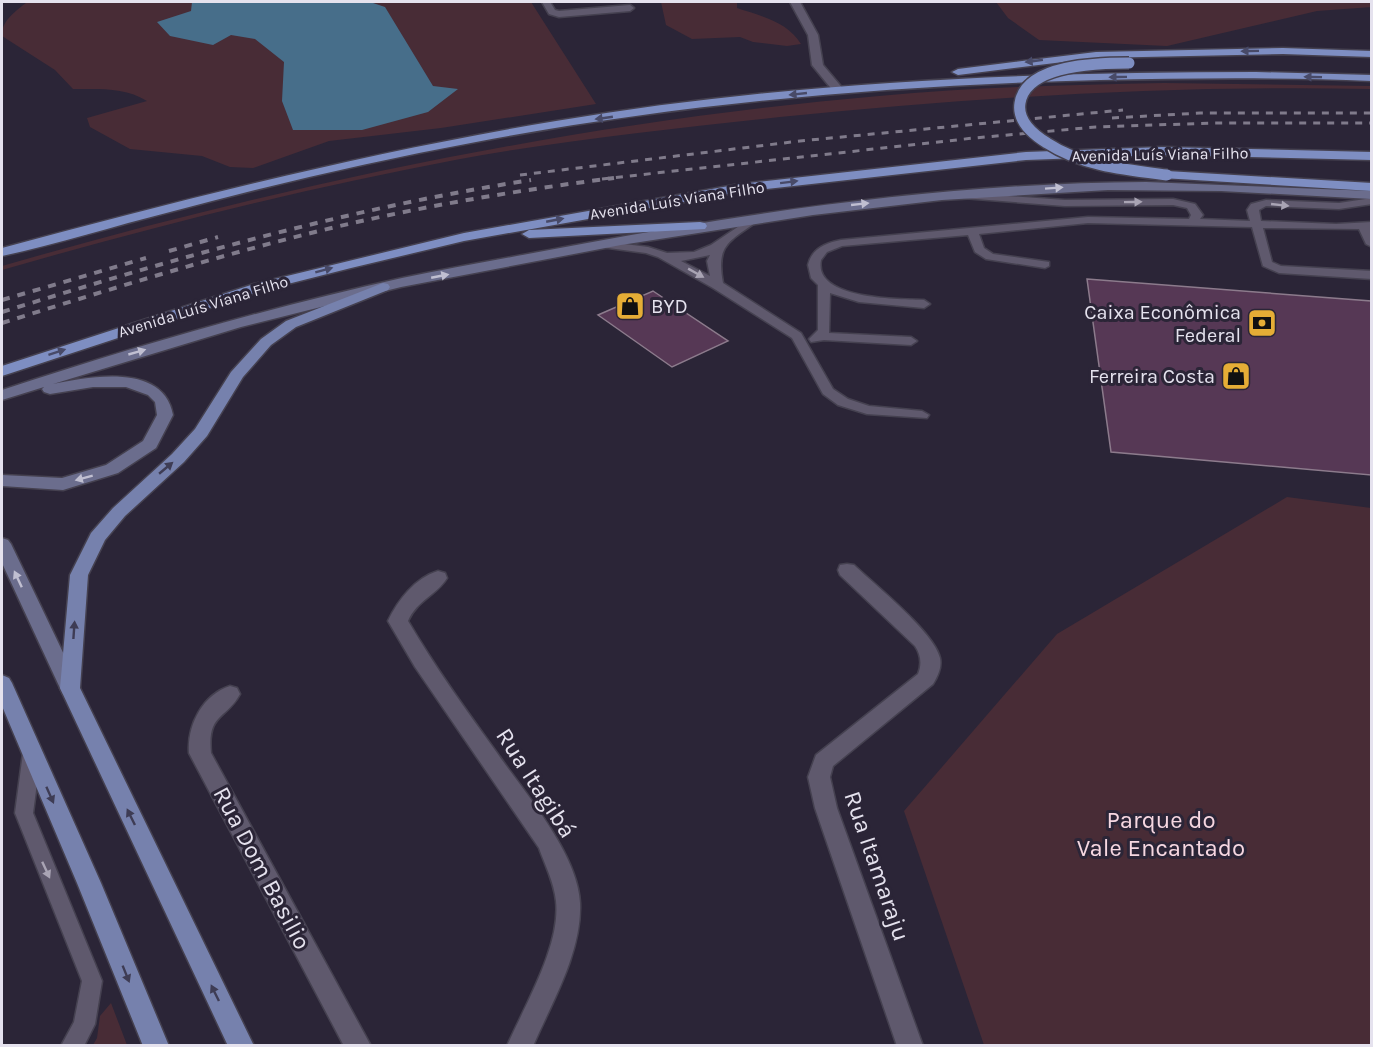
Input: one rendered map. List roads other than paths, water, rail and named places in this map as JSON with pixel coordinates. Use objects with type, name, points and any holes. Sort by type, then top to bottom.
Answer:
[{"type":"highway","points":[[2,252],[197,200],[475,138],[714,103],[838,90],[1055,58],[1283,51],[1371,54]]},
{"type":"highway","points":[[1371,62],[1129,63],[1078,66],[1046,75],[1030,83],[1021,93],[1018,108],[1023,120],[1034,133],[1083,159],[1113,167],[1167,175],[1371,176]]},
{"type":"highway","points":[[858,87],[1086,77],[1371,78]]},
{"type":"highway","name":"Avenida Luís Viana Filho","points":[[2,371],[259,287],[349,264],[464,237],[740,188],[1026,156],[1162,151],[1371,156]]},
{"type":"highway","points":[[1200,175],[1371,187]]},
{"type":"highway","points":[[464,237],[700,226]]},
{"type":"main road","name":"Avenida Luís Viana Filho","points":[[2,397],[102,362],[275,313],[383,287],[700,226],[949,195],[1073,187],[1251,189],[1371,195]]},
{"type":"main road","points":[[70,688],[79,575],[97,537],[134,496],[178,458],[201,432],[237,375],[273,336],[304,318],[383,287]]},
{"type":"main road","points":[[2,397],[84,382],[112,381],[147,389],[162,401],[165,415],[150,444],[133,458],[112,469],[63,484],[2,481]]},
{"type":"main road","points":[[2,544],[241,1046]]},
{"type":"main road","points":[[2,683],[156,1046]]},
{"type":"street","points":[[795,2],[813,35],[818,65],[838,90]]},
{"type":"street","name":"Rua Itamaraju","points":[[847,570],[922,641],[931,654],[932,668],[926,679],[824,761],[819,777],[826,808],[910,1046]]},
{"type":"street","name":"Rua Itagibá","points":[[438,578],[411,598],[398,621],[409,643],[548,843],[562,877],[568,902],[566,929],[559,955],[520,1046]]},
{"type":"street","name":"Rua Dom Basilio","points":[[231,694],[203,721],[198,738],[200,753],[358,1046]]},
{"type":"lane","points":[[546,2],[552,12],[559,14],[630,8]]},
{"type":"lane","points":[[949,195],[1065,202],[1173,201],[1184,203],[1195,210],[1197,215],[1192,222]]},
{"type":"lane","points":[[1371,201],[1325,206],[1261,204],[1253,210],[1255,225],[1267,264],[1270,267],[1371,275]]},
{"type":"lane","points":[[662,255],[704,255],[754,219]]},
{"type":"lane","points":[[924,304],[849,297],[824,283],[816,274],[814,264],[818,255],[827,247],[841,243],[1088,220],[1336,227],[1367,225],[1371,244]]},
{"type":"lane","points":[[972,230],[979,250],[990,257],[1045,264]]},
{"type":"lane","points":[[601,244],[648,250],[662,255],[717,285],[797,336],[815,339],[822,336],[911,341]]},
{"type":"lane","points":[[717,285],[713,261],[719,246]]},
{"type":"lane","points":[[822,336],[824,283]]},
{"type":"lane","points":[[797,336],[828,391],[843,402],[867,410],[922,415]]},
{"type":"lane","points":[[32,753],[24,813],[92,981],[84,1024],[72,1046]]},
{"type":"water","points":[[192,2],[370,2],[385,7],[433,86],[458,89],[428,112],[362,130],[293,130],[282,101],[284,62],[255,39],[231,35],[213,45],[170,36],[157,22],[191,11]]},
{"type":"railway","points":[[520,175],[800,141],[1123,110]]},
{"type":"railway","points":[[1112,118],[1200,113],[1372,113]]},
{"type":"railway","points":[[602,179],[974,138],[1096,127],[1214,123],[1372,123]]},
{"type":"railway","points":[[2,323],[194,264],[349,224],[462,201],[614,178]]},
{"type":"railway","points":[[2,312],[264,236],[396,205],[531,180]]},
{"type":"railway","points":[[169,251],[218,237]]},
{"type":"railway","points":[[2,300],[146,258]]},
{"type":"place","name":"BYD","points":[[630,306]]},
{"type":"place","name":"Caixa Econômica Federal","points":[[1262,323]]},
{"type":"place","name":"Ferreira Costa","points":[[1236,376]]},
{"type":"park label","name":"Parque do Vale Encantado","points":[[1161,834]]}]
